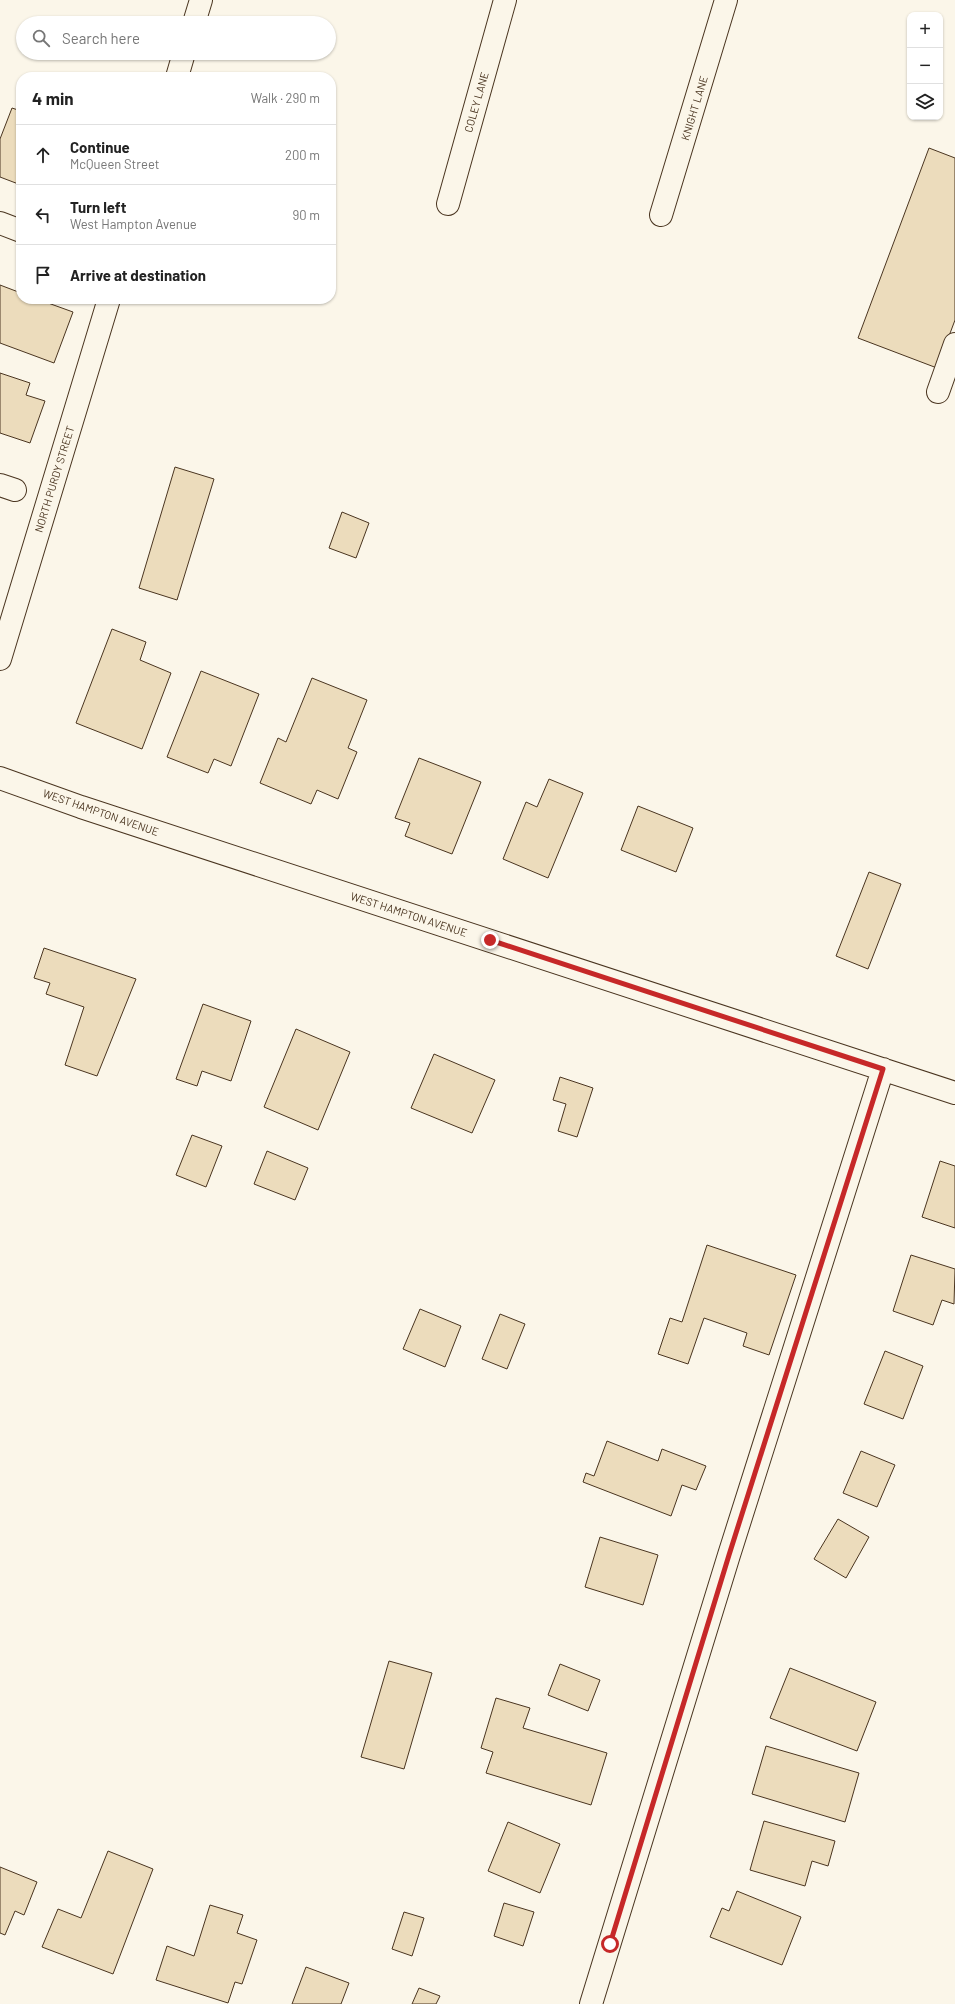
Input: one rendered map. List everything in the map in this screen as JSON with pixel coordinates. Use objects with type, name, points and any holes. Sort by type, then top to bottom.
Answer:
[{"type":"street","points":[[196,16],[201,0]]},
{"type":"street","name":"COLEY LANE","points":[[448,204],[505,0]]},
{"type":"street","name":"KNIGHT LANE","points":[[661,215],[726,0]]},
{"type":"street","points":[[178,72],[182,60]]},
{"type":"street","points":[[0,223],[16,229]]},
{"type":"street","name":"NORTH PURDY STREET","points":[[0,659],[107,304]]},
{"type":"street","points":[[938,392],[955,344]]},
{"type":"street","name":"WEST HAMPTON AVENUE","points":[[0,778],[96,812],[955,1093]]},
{"type":"street","points":[[591,2004],[729,1555],[883,1069]]},
{"type":"building","points":[[12,108],[16,109],[16,183],[0,177],[0,139]]},
{"type":"building","points":[[929,148],[955,158],[955,320],[937,368],[858,338]]},
{"type":"building","points":[[0,285],[16,291],[16,304],[51,304],[73,312],[54,363],[0,343]]},
{"type":"building","points":[[0,373],[30,383],[26,395],[45,401],[30,443],[0,433]]},
{"type":"building","points":[[175,467],[214,479],[177,600],[139,588]]},
{"type":"building","points":[[342,512],[369,523],[356,558],[329,548]]},
{"type":"building","points":[[112,629],[146,642],[140,660],[171,673],[142,749],[76,723]]},
{"type":"building","points":[[201,671],[259,694],[231,766],[214,759],[208,773],[167,757]]},
{"type":"building","points":[[312,678],[367,700],[348,748],[357,752],[338,799],[317,790],[311,804],[260,783],[278,738],[286,742]]},
{"type":"building","points":[[419,758],[481,782],[452,854],[405,836],[410,823],[395,818]]},
{"type":"building","points":[[549,779],[583,793],[548,878],[503,859],[526,802],[537,807]]},
{"type":"building","points":[[638,806],[693,828],[676,872],[621,850]]},
{"type":"building","points":[[869,872],[901,884],[868,969],[836,956]]},
{"type":"building","points":[[44,948],[136,979],[97,1076],[65,1065],[84,1007],[46,994],[50,983],[34,978]]},
{"type":"building","points":[[203,1004],[251,1021],[231,1081],[202,1071],[197,1086],[176,1079]]},
{"type":"building","points":[[296,1029],[350,1052],[318,1130],[264,1107]]},
{"type":"building","points":[[434,1054],[495,1080],[472,1133],[411,1108]]},
{"type":"building","points":[[560,1077],[593,1088],[577,1137],[558,1131],[566,1104],[553,1100]]},
{"type":"building","points":[[192,1135],[222,1146],[206,1187],[176,1175]]},
{"type":"building","points":[[267,1151],[308,1168],[295,1200],[254,1184]]},
{"type":"building","points":[[940,1161],[955,1166],[955,1228],[922,1217]]},
{"type":"building","points":[[707,1245],[796,1275],[769,1355],[743,1346],[747,1333],[704,1318],[688,1364],[658,1354],[670,1318],[682,1322]]},
{"type":"building","points":[[911,1255],[955,1269],[954,1304],[942,1300],[933,1325],[893,1311]]},
{"type":"building","points":[[420,1309],[461,1326],[445,1367],[403,1349]]},
{"type":"building","points":[[500,1314],[525,1324],[507,1369],[482,1359]]},
{"type":"building","points":[[885,1351],[923,1366],[903,1419],[864,1404]]},
{"type":"building","points":[[607,1441],[658,1461],[662,1449],[706,1466],[696,1490],[682,1485],[671,1516],[583,1482],[586,1473],[594,1476]]},
{"type":"building","points":[[861,1451],[895,1465],[877,1507],[843,1493]]},
{"type":"building","points":[[838,1519],[869,1537],[846,1578],[814,1559]]},
{"type":"building","points":[[600,1537],[658,1555],[643,1605],[585,1587]]},
{"type":"building","points":[[389,1661],[432,1673],[404,1769],[361,1757]]},
{"type":"building","points":[[560,1664],[600,1680],[588,1711],[548,1695]]},
{"type":"building","points":[[790,1668],[876,1702],[857,1751],[770,1718]]},
{"type":"building","points":[[496,1698],[530,1708],[523,1728],[607,1753],[591,1805],[486,1773],[493,1752],[481,1748]]},
{"type":"building","points":[[766,1746],[859,1773],[845,1822],[752,1794]]},
{"type":"building","points":[[764,1821],[835,1841],[828,1866],[812,1861],[805,1886],[750,1870]]},
{"type":"building","points":[[508,1822],[560,1844],[540,1893],[488,1871]]},
{"type":"building","points":[[108,1851],[153,1869],[113,1974],[42,1947],[58,1909],[81,1918]]},
{"type":"building","points":[[0,1867],[37,1882],[24,1915],[15,1911],[5,1935],[0,1933]]},
{"type":"building","points":[[737,1891],[801,1917],[782,1965],[710,1937],[722,1908],[729,1911]]},
{"type":"building","points":[[504,1903],[534,1912],[523,1946],[494,1936]]},
{"type":"building","points":[[210,1905],[243,1915],[237,1933],[257,1940],[242,1984],[235,1982],[228,2003],[156,1980],[167,1946],[194,1956]]},
{"type":"building","points":[[404,1912],[424,1918],[412,1956],[392,1949]]},
{"type":"building","points":[[306,1967],[349,1983],[341,2004],[292,2004]]},
{"type":"building","points":[[419,1988],[440,1996],[436,2004],[412,2004]]},
{"type":"route","points":[[490,940],[883,1069],[729,1555],[610,1944]]}]
